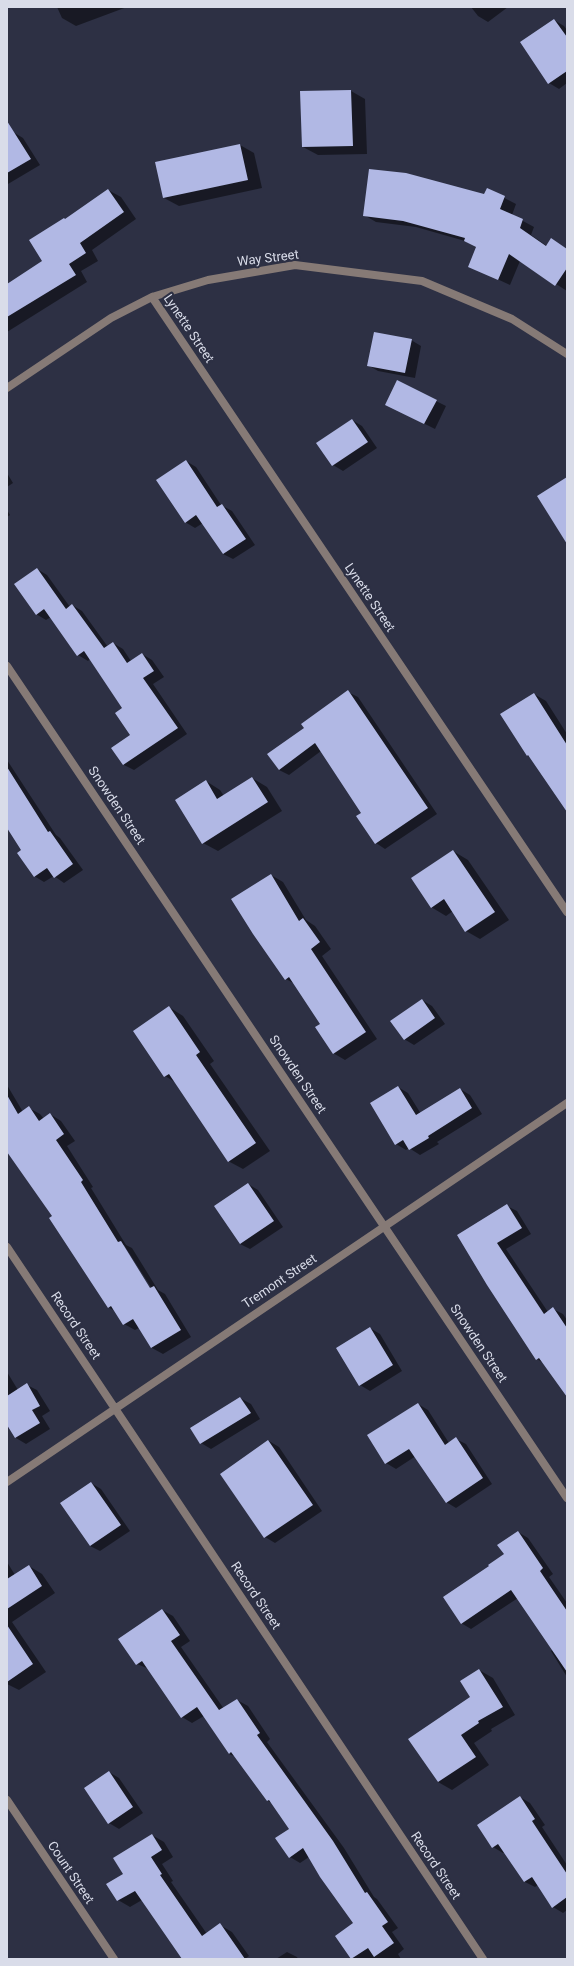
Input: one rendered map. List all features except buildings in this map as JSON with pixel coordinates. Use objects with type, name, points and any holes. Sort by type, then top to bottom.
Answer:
[{"type":"street","name":"Way Street","points":[[7,388],[111,318],[152,297],[208,280],[295,265],[422,281],[512,319],[567,354]]},
{"type":"street","name":"Lynette Street","points":[[152,297],[567,912]]},
{"type":"street","name":"Snowden Street","points":[[7,666],[567,1498]]},
{"type":"street","name":"Tremont Street","points":[[7,1482],[567,1103]]},
{"type":"street","name":"Record Street","points":[[7,1247],[483,1959]]},
{"type":"street","name":"Count Street","points":[[7,1800],[114,1959]]}]
